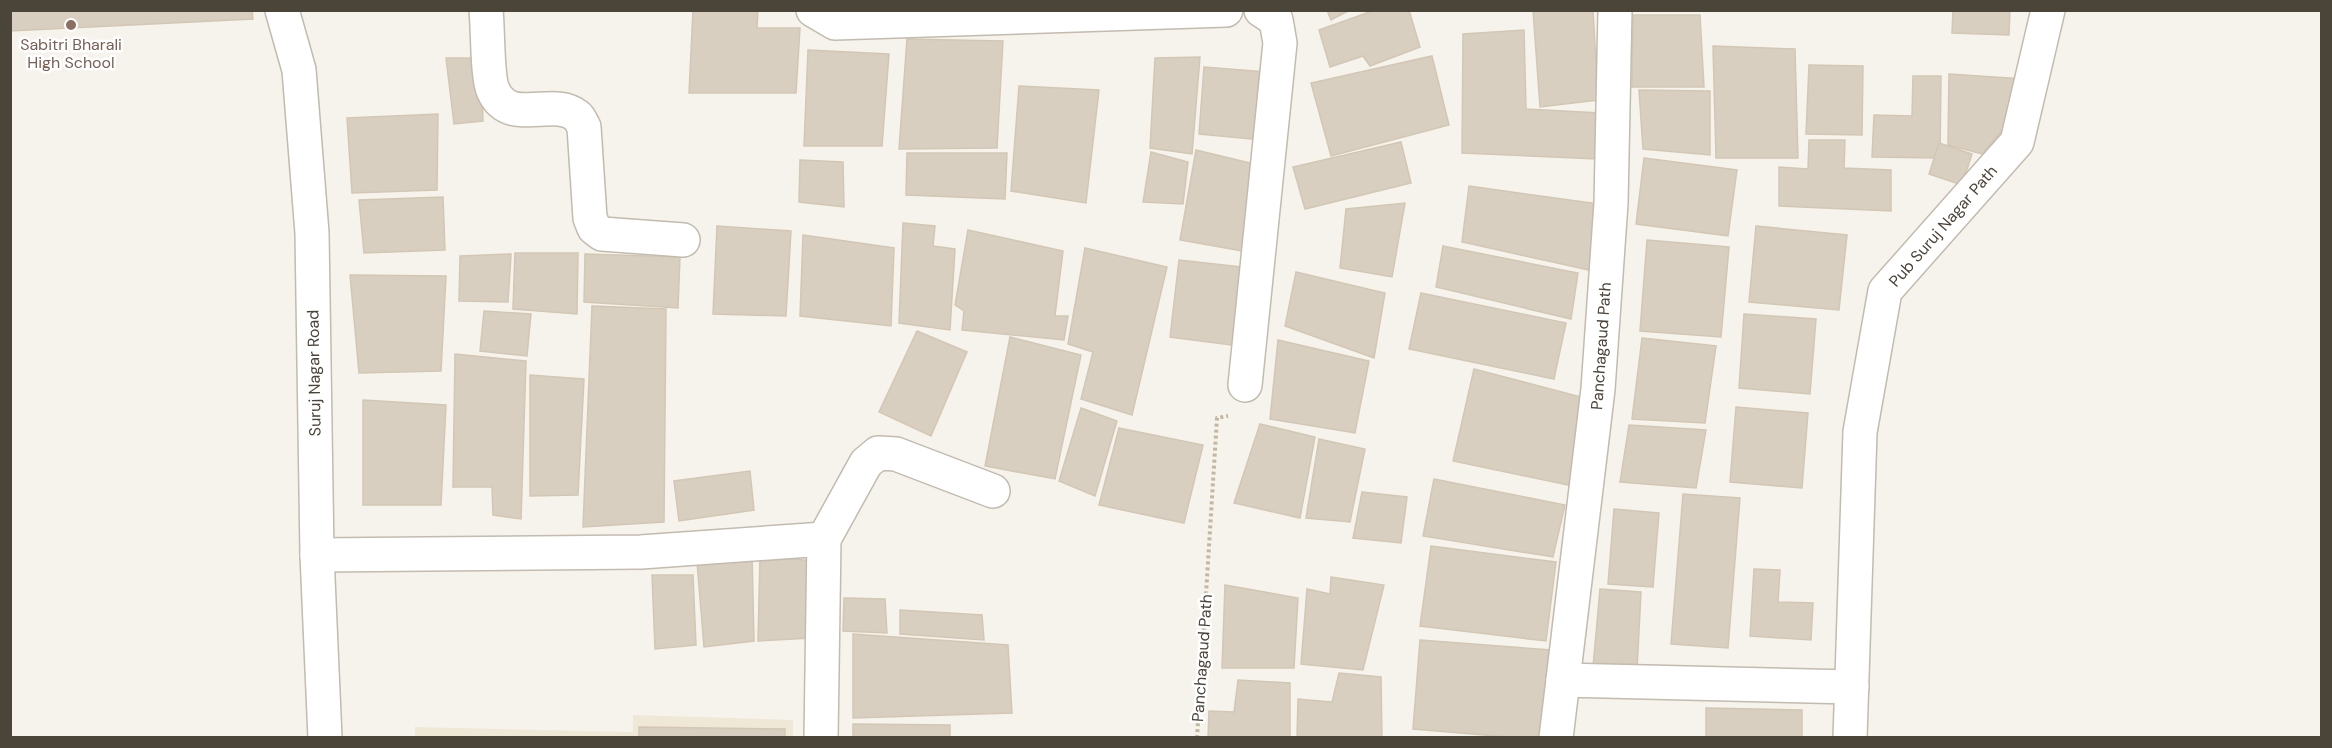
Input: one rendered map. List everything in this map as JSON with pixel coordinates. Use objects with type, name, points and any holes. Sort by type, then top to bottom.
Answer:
[{"type":"street","name":"Suruj Nagar Road","points":[[282,10],[299,70],[312,233],[317,555],[325,738]]},
{"type":"street","points":[[486,10],[492,88],[500,102],[508,108],[566,111],[577,116],[584,127],[590,218],[594,228],[602,234],[683,240]]},
{"type":"street","points":[[813,10],[835,23],[1226,10]]},
{"type":"street","points":[[1245,385],[1280,43],[1275,20],[1261,10]]},
{"type":"street","name":"Panchagaud Path","points":[[1556,738],[1598,389],[1611,203],[1615,10]]},
{"type":"street","name":"Pub Suruj Nagar Path","points":[[1850,738],[1860,432],[1885,291],[2017,142],[2048,10]]},
{"type":"street","points":[[821,738],[824,539],[866,463],[878,453],[896,454],[993,491]]},
{"type":"street","points":[[317,555],[641,552],[824,539]]},
{"type":"street","points":[[1563,680],[1852,687]]},
{"type":"path","name":"Panchagaud Path","points":[[1197,738],[1217,418],[1235,416],[1242,407],[1245,385]]},
{"type":"shaded area","points":[[633,715],[793,720],[793,738],[415,738],[415,727],[633,732]]},
{"type":"building","name":"Sabitri Bharali High School","points":[[10,10],[252,10],[253,19],[10,31]]},
{"type":"building","points":[[693,10],[758,10],[757,28],[800,28],[796,93],[689,93]]},
{"type":"building","points":[[1327,10],[1350,10],[1331,20]]},
{"type":"building","points":[[1375,10],[1409,10],[1420,47],[1370,66],[1363,56],[1330,67],[1319,30]]},
{"type":"building","points":[[1533,10],[1593,10],[1598,100],[1540,107]]},
{"type":"building","points":[[1953,10],[2010,10],[2009,35],[1952,33]]},
{"type":"building","points":[[1633,15],[1700,15],[1704,87],[1632,87]]},
{"type":"building","points":[[1524,30],[1526,109],[1601,113],[1597,159],[1462,153],[1463,34]]},
{"type":"building","points":[[907,39],[1003,41],[997,148],[899,149]]},
{"type":"building","points":[[1713,46],[1795,49],[1798,158],[1716,158]]},
{"type":"building","points":[[808,50],[889,54],[882,146],[804,146]]},
{"type":"building","points":[[1432,56],[1449,125],[1331,156],[1311,83]]},
{"type":"building","points":[[1200,57],[1192,154],[1150,148],[1155,58]]},
{"type":"building","points":[[446,58],[481,58],[483,121],[454,124]]},
{"type":"building","points":[[1809,65],[1863,66],[1862,135],[1806,134]]},
{"type":"building","points":[[1204,67],[1266,72],[1262,140],[1199,134]]},
{"type":"building","points":[[1949,74],[2024,79],[2007,125],[1982,154],[1948,145]]},
{"type":"building","points":[[1913,76],[1941,76],[1940,158],[1872,157],[1874,115],[1912,116]]},
{"type":"building","points":[[1019,86],[1099,90],[1086,203],[1011,191]]},
{"type":"building","points":[[1639,90],[1710,91],[1710,155],[1643,149]]},
{"type":"building","points":[[438,114],[437,190],[352,193],[347,118]]},
{"type":"building","points":[[1809,140],[1845,140],[1844,168],[1891,170],[1891,211],[1779,206],[1779,167],[1808,169]]},
{"type":"building","points":[[1401,142],[1411,183],[1305,209],[1293,167]]},
{"type":"building","points":[[1939,143],[1972,154],[1962,185],[1929,174]]},
{"type":"building","points":[[1196,150],[1263,166],[1254,253],[1180,240]]},
{"type":"building","points":[[1151,152],[1188,162],[1183,204],[1143,202]]},
{"type":"building","points":[[907,153],[1007,153],[1005,199],[906,195]]},
{"type":"building","points":[[1644,158],[1737,170],[1728,236],[1636,224]]},
{"type":"building","points":[[800,160],[843,162],[844,207],[799,202]]},
{"type":"building","points":[[1469,186],[1598,204],[1589,270],[1462,242]]},
{"type":"building","points":[[443,197],[445,250],[364,253],[359,200]]},
{"type":"building","points":[[1405,203],[1392,277],[1340,268],[1346,209]]},
{"type":"building","points":[[903,223],[935,226],[933,246],[955,249],[950,330],[899,323]]},
{"type":"building","points":[[717,226],[791,231],[786,316],[713,314]]},
{"type":"building","points":[[1756,226],[1847,235],[1839,310],[1749,302]]},
{"type":"building","points":[[968,230],[1063,251],[1055,316],[1068,316],[1064,340],[962,330],[964,311],[955,305]]},
{"type":"building","points":[[803,235],[894,248],[891,326],[800,316]]},
{"type":"building","points":[[1647,240],[1729,247],[1721,337],[1640,331]]},
{"type":"building","points":[[1443,246],[1578,273],[1571,319],[1436,287]]},
{"type":"building","points":[[1085,248],[1167,267],[1132,415],[1081,399],[1093,352],[1068,344]]},
{"type":"building","points":[[515,253],[578,253],[577,314],[513,309]]},
{"type":"building","points":[[511,254],[508,302],[459,301],[460,256]]},
{"type":"building","points":[[585,254],[680,257],[678,308],[584,302]]},
{"type":"building","points":[[1179,260],[1250,268],[1239,346],[1170,337]]},
{"type":"building","points":[[1296,272],[1385,293],[1374,358],[1285,326]]},
{"type":"building","points":[[350,275],[446,276],[441,371],[359,373]]},
{"type":"building","points":[[1421,293],[1566,323],[1554,379],[1409,349]]},
{"type":"building","points":[[592,306],[666,309],[664,522],[583,527]]},
{"type":"building","points":[[484,311],[531,314],[527,356],[480,351]]},
{"type":"building","points":[[1744,314],[1816,319],[1810,394],[1739,388]]},
{"type":"building","points":[[917,331],[967,352],[931,436],[879,412]]},
{"type":"building","points":[[1010,337],[1081,355],[1055,479],[985,466]]},
{"type":"building","points":[[1642,338],[1716,346],[1705,423],[1632,419]]},
{"type":"building","points":[[1278,340],[1369,361],[1355,433],[1270,419]]},
{"type":"building","points":[[455,354],[526,361],[521,519],[493,515],[492,487],[453,487]]},
{"type":"building","points":[[1474,369],[1581,397],[1573,486],[1453,461]]},
{"type":"building","points":[[530,375],[584,379],[578,495],[530,496]]},
{"type":"building","points":[[363,400],[446,405],[441,505],[363,505]]},
{"type":"building","points":[[1736,407],[1808,413],[1802,488],[1730,482]]},
{"type":"building","points":[[1081,408],[1117,421],[1095,496],[1059,481]]},
{"type":"building","points":[[1260,424],[1315,437],[1300,518],[1234,503]]},
{"type":"building","points":[[1629,425],[1706,430],[1696,488],[1620,482]]},
{"type":"building","points":[[1119,428],[1203,445],[1184,523],[1099,505]]},
{"type":"building","points":[[1319,439],[1365,449],[1350,522],[1306,518]]},
{"type":"building","points":[[750,471],[754,510],[679,521],[674,481]]},
{"type":"building","points":[[1434,479],[1565,505],[1553,557],[1423,536]]},
{"type":"building","points":[[1362,492],[1407,497],[1401,543],[1353,538]]},
{"type":"building","points":[[1683,494],[1740,498],[1728,648],[1671,644]]},
{"type":"building","points":[[1614,509],[1659,513],[1653,587],[1608,584]]},
{"type":"building","points":[[1431,546],[1556,562],[1546,641],[1420,626]]},
{"type":"building","points":[[752,552],[754,641],[704,647],[697,562]]},
{"type":"building","points":[[760,556],[814,561],[811,638],[758,641]]},
{"type":"building","points":[[1754,569],[1780,570],[1778,602],[1813,603],[1811,640],[1750,636]]},
{"type":"building","points":[[652,575],[693,575],[696,645],[655,649]]},
{"type":"building","points":[[1331,577],[1384,585],[1363,670],[1301,664],[1307,589],[1330,594]]},
{"type":"building","points":[[1225,585],[1298,598],[1294,668],[1222,668]]},
{"type":"building","points":[[1600,589],[1641,592],[1637,670],[1593,667]]},
{"type":"building","points":[[844,598],[885,599],[887,633],[843,631]]},
{"type":"building","points":[[900,610],[982,615],[984,640],[900,634]]},
{"type":"building","points":[[853,634],[1008,645],[1012,713],[853,718]]},
{"type":"building","points":[[1420,640],[1551,650],[1544,738],[1413,729]]},
{"type":"building","points":[[1339,673],[1381,677],[1382,738],[1297,738],[1298,699],[1332,702]]},
{"type":"building","points":[[1238,680],[1290,683],[1290,738],[1208,738],[1209,711],[1234,712]]},
{"type":"building","points":[[1706,708],[1802,710],[1802,738],[1706,738]]},
{"type":"building","points":[[853,724],[950,725],[950,738],[853,738]]},
{"type":"building","points":[[639,727],[785,729],[785,738],[639,738]]},
{"type":"place","name":"Sabitri Bharali High School","points":[[71,25]]}]
